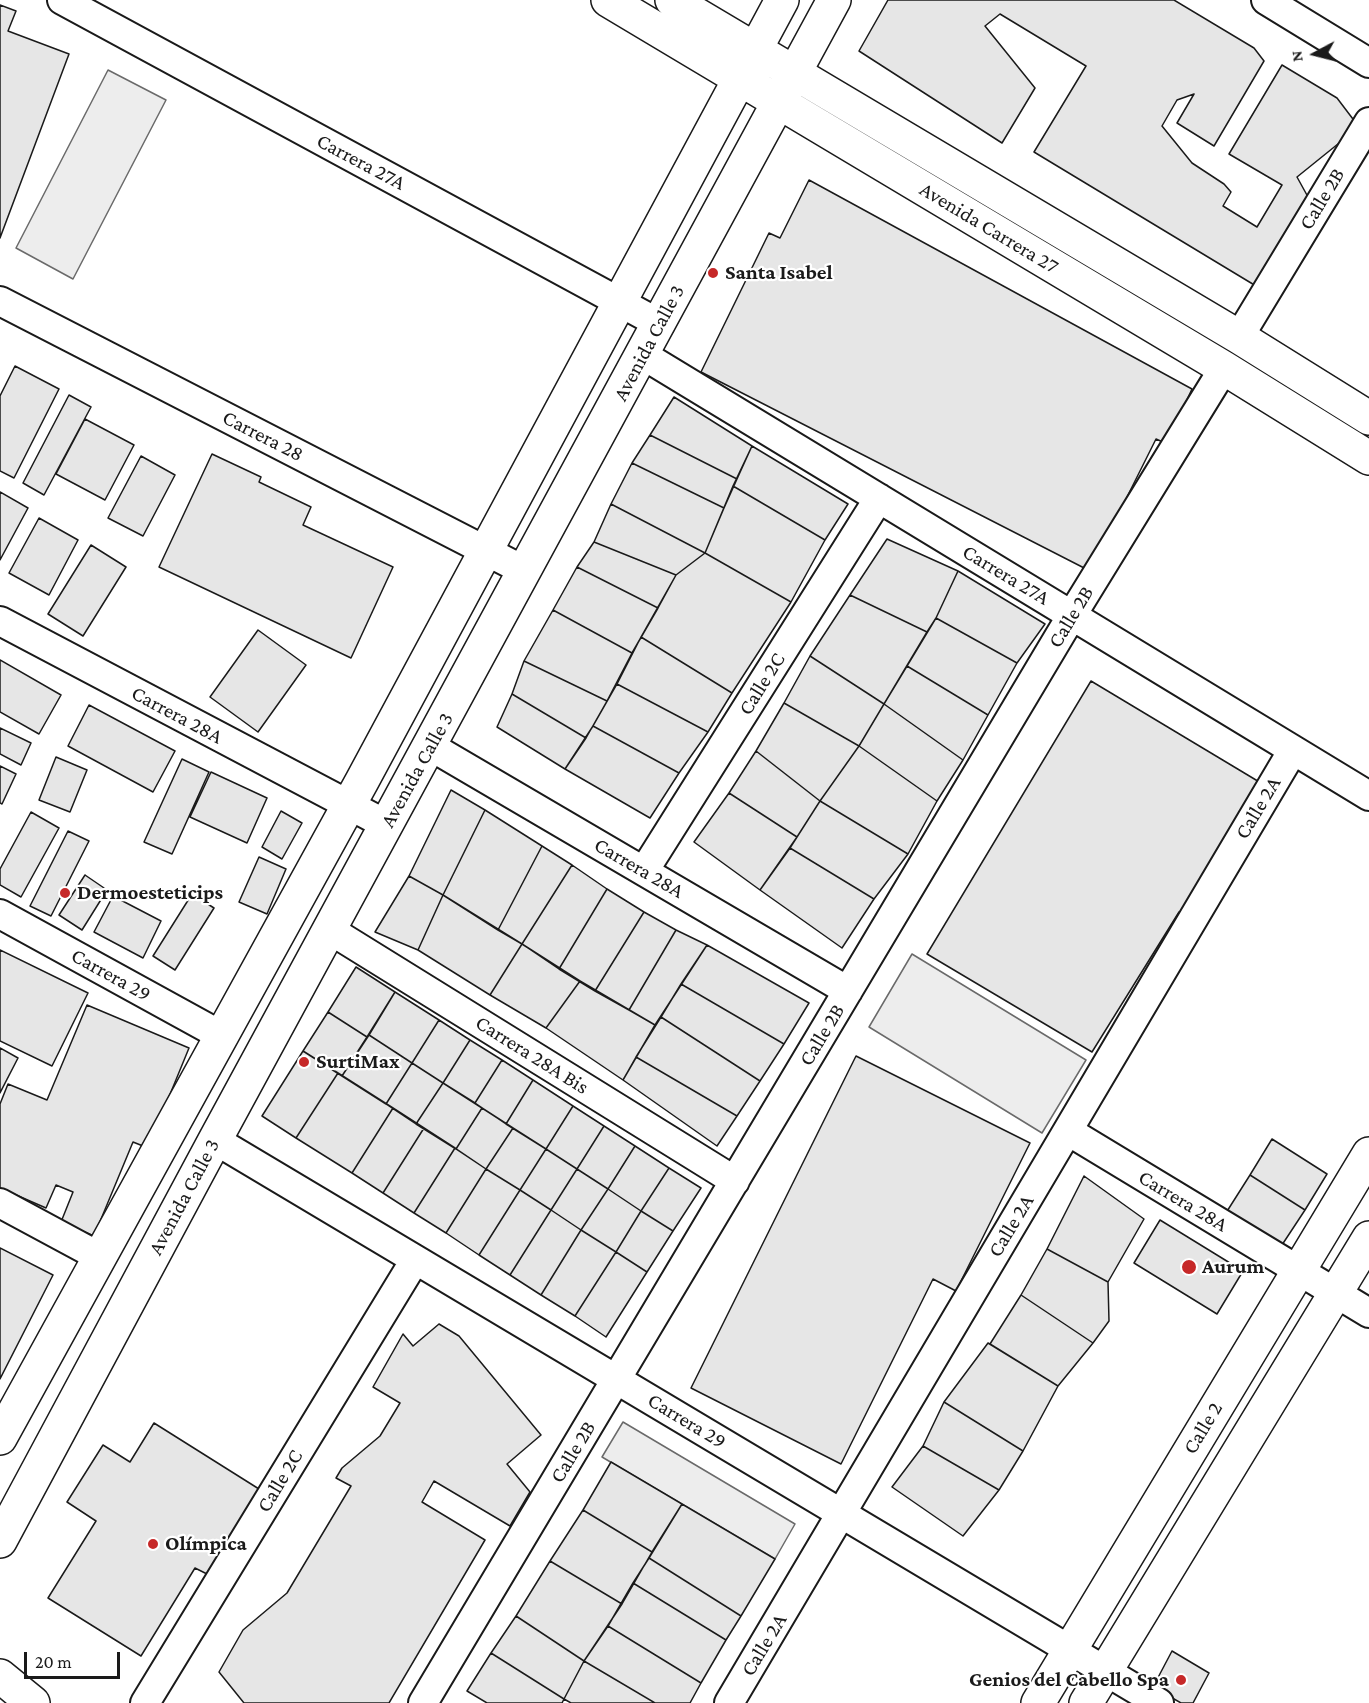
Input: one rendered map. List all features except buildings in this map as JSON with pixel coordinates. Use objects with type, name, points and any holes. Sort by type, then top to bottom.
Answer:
[{"type":"main road","name":"Avenida Carrera 27","points":[[608,0],[1224,368],[1369,458]]},
{"type":"main road","name":"Avenida Carrera 27","points":[[672,0],[1239,337],[1369,418]]},
{"type":"main road","name":"Avenida Calle 3","points":[[0,1438],[349,805],[782,0]]},
{"type":"main road","name":"Avenida Calle 3","points":[[0,1541],[834,0]]},
{"type":"main road","name":"Calle 2","points":[[1038,1703],[1369,1154]]},
{"type":"main road","name":"Calle 2","points":[[1086,1703],[1369,1238]]},
{"type":"main road","points":[[0,1676],[33,1703]]},
{"type":"street","name":"Carrera 27A","points":[[62,0],[660,324]]},
{"type":"street","points":[[1266,0],[1369,63]]},
{"type":"street","name":"Calle 2B","points":[[1239,337],[1369,122]]},
{"type":"street","name":"Carrera 28","points":[[0,301],[525,571]]},
{"type":"street","name":"Carrera 27A","points":[[643,355],[1369,796]]},
{"type":"street","name":"Calle 2B","points":[[423,1703],[1072,615],[1224,368]]},
{"type":"street","name":"Calle 2C","points":[[644,871],[879,498]]},
{"type":"street","name":"Carrera 28A","points":[[0,621],[387,825]]},
{"type":"street","name":"Carrera 28A","points":[[430,746],[849,991]]},
{"type":"street","name":"Calle 2A","points":[[729,1703],[1293,750]]},
{"type":"street","name":"Carrera 29","points":[[0,914],[222,1036]]},
{"type":"street","name":"Carrera 28A Bis","points":[[330,930],[735,1181]]},
{"type":"street","name":"Carrera 28A","points":[[1068,1131],[1299,1270]]},
{"type":"street","name":"Carrera 29","points":[[215,1140],[1159,1703]]},
{"type":"street","points":[[0,1203],[100,1257]]},
{"type":"street","name":"Calle 2C","points":[[145,1703],[416,1260]]},
{"type":"street","points":[[1299,1270],[1369,1313]]},
{"type":"shaded area","points":[[108,70],[166,100],[73,279],[16,248]]},
{"type":"shaded area","points":[[912,954],[1086,1060],[1042,1133],[869,1027]]},
{"type":"shaded area","points":[[623,1422],[795,1524],[775,1559],[602,1457]]},
{"type":"place","name":"Santa Isabel","points":[[713,273]]},
{"type":"place","name":"Dermoesteticips","points":[[65,893]]},
{"type":"place","name":"SurtiMax","points":[[304,1062]]},
{"type":"place","name":"Aurum","points":[[1189,1267]]},
{"type":"place","name":"Olímpica","points":[[153,1544]]},
{"type":"place","name":"Genios del Cabello Spa","points":[[1181,1680]]}]
